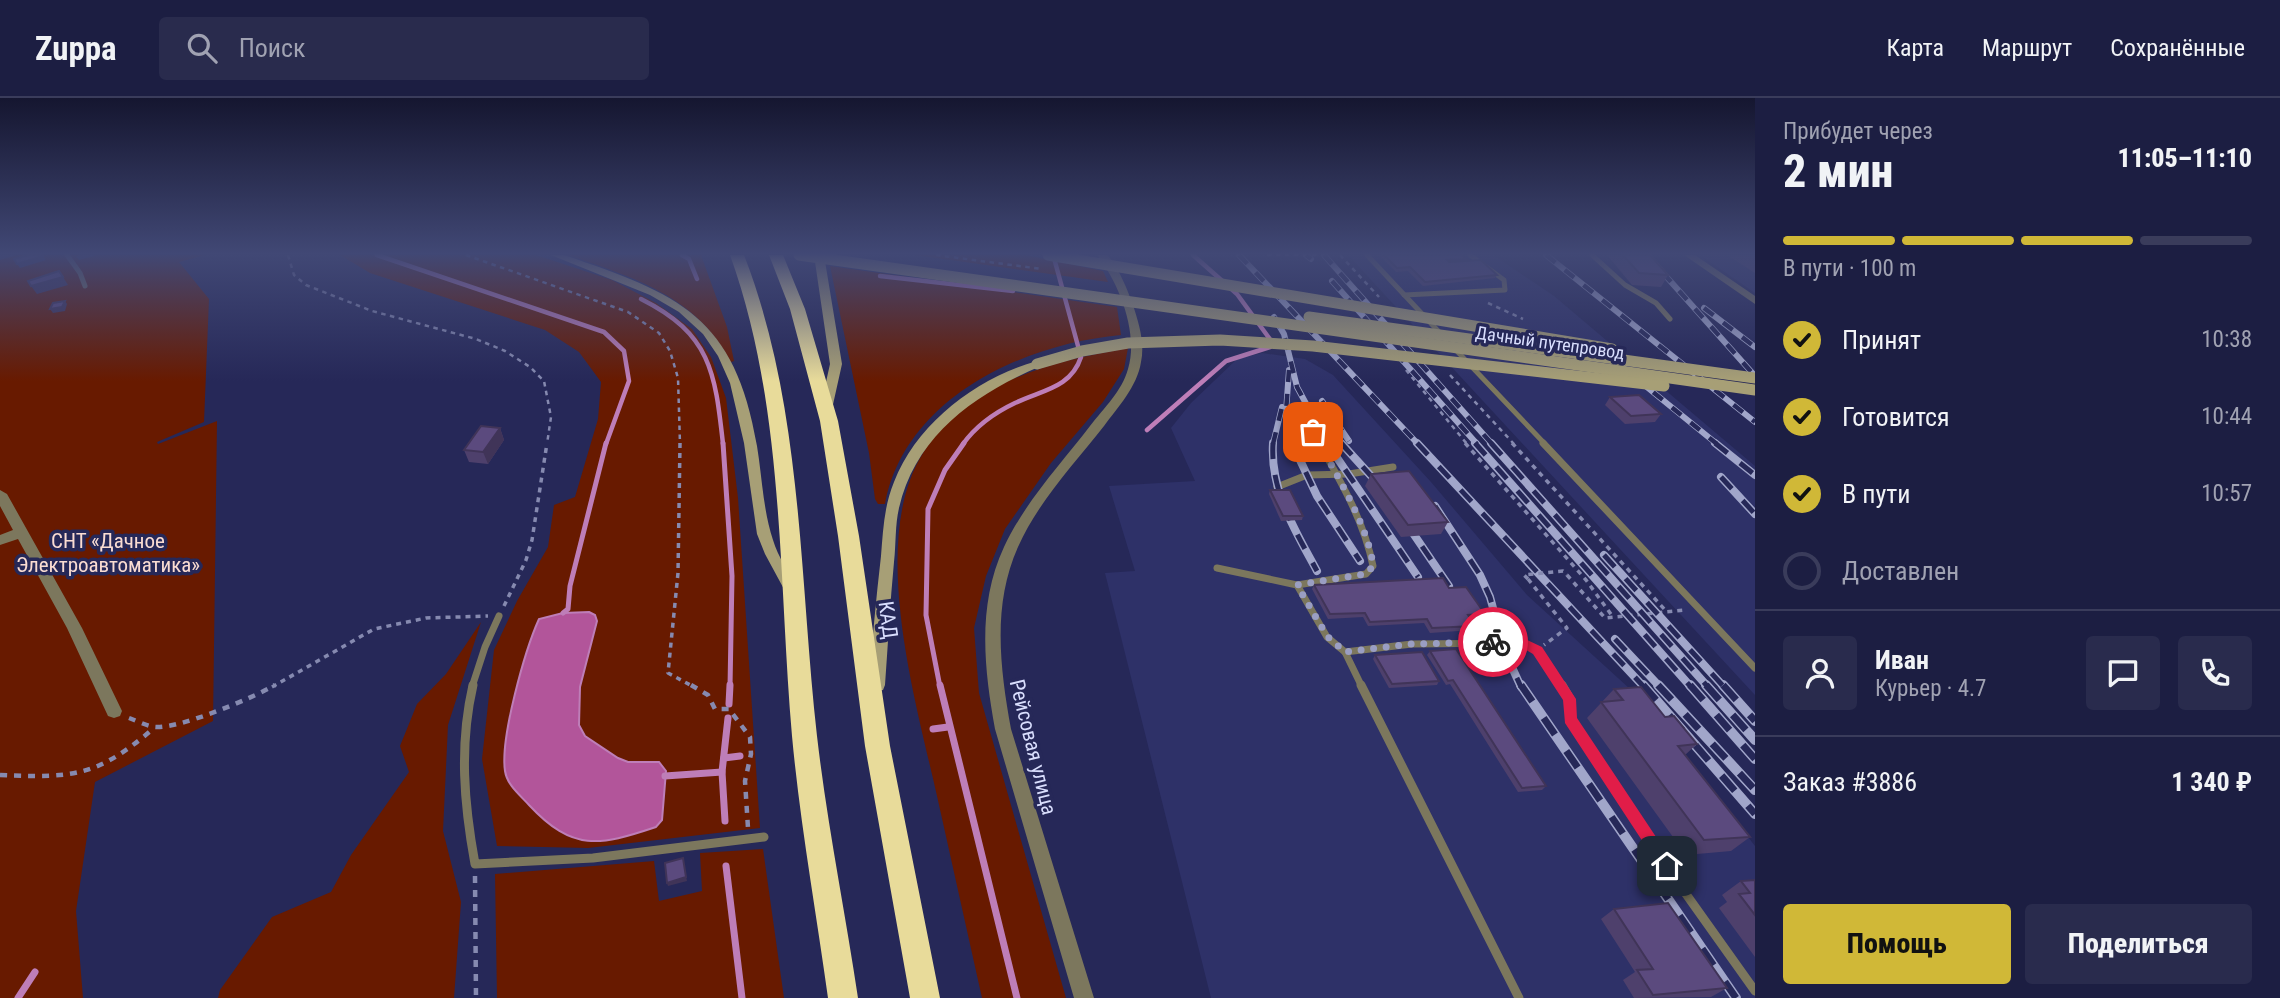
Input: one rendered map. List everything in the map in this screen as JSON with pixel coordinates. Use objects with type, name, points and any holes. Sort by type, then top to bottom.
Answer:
[{"type":"highway","points":[[753,297],[780,435],[805,738],[843,998]]},
{"type":"highway","name":"КАД","points":[[795,297],[826,409],[843,501],[875,728],[925,998]]},
{"type":"main road","points":[[662,297],[696,321],[720,349],[736,381],[747,426],[765,537],[793,592]]},
{"type":"main road","points":[[826,297],[836,364],[826,409]]},
{"type":"main road","name":"Дачный путепровод","points":[[1096,297],[1755,390]]},
{"type":"main road","name":"Дачный путепровод","points":[[1168,297],[1755,378]]},
{"type":"main road","points":[[1302,297],[1755,372]]},
{"type":"main road","points":[[875,728],[882,609],[892,509],[904,474],[918,448],[949,412],[988,384],[1037,364],[1075,352],[1124,343],[1228,340],[1318,347],[1755,397]]},
{"type":"street","name":"Рейсовая улица","points":[[1084,998],[1003,729],[994,684],[992,637],[999,581],[1022,526],[1050,485],[1118,399],[1135,367],[1137,344],[1124,297]]},
{"type":"street","points":[[0,494],[74,628],[114,711]]},
{"type":"street","points":[[0,540],[21,532]]},
{"type":"lane","points":[[1406,297],[1696,609],[1755,668]]},
{"type":"lane","points":[[1646,297],[1656,303],[1670,319]]},
{"type":"lane","points":[[1217,568],[1297,585],[1366,574],[1373,566],[1372,553],[1363,530],[1301,411]]},
{"type":"lane","points":[[1277,486],[1307,475],[1393,467]]},
{"type":"lane","points":[[1297,585],[1327,636],[1345,652],[1431,828],[1519,998]]},
{"type":"lane","points":[[499,616],[483,646],[471,688],[462,763],[466,820],[475,864],[593,858],[764,837]]},
{"type":"lane","points":[[1345,652],[1412,644],[1502,642],[1523,643],[1537,651],[1570,699],[1570,719],[1681,887],[1755,991]]},
{"type":"path","points":[[0,775],[61,777],[91,773],[125,755],[155,727],[227,708],[258,695],[374,629],[426,618],[499,616],[533,540],[551,417],[544,381],[530,367],[505,351],[476,338],[372,311],[336,297]]},
{"type":"path","points":[[585,297],[628,312],[659,333],[670,351],[678,378],[681,475],[678,573],[668,673],[703,691],[715,709],[729,709],[750,737],[751,754],[745,781],[749,839]]},
{"type":"path","points":[[1378,297],[1383,302]]},
{"type":"path","points":[[1474,297],[1533,323]]},
{"type":"path","points":[[1400,363],[1441,410],[1454,430],[1586,580],[1613,617]]},
{"type":"path","points":[[1449,374],[1667,612]]},
{"type":"path","points":[[1537,651],[1567,628],[1524,575],[1563,571],[1605,618],[1696,609]]},
{"type":"path","points":[[114,711],[155,727]]},
{"type":"path","points":[[475,864],[476,998]]},
{"type":"shaded area","points":[[1387,297],[1555,297],[1755,466],[1755,695]]},
{"type":"shaded area","points":[[1262,353],[1305,359],[1333,375],[1431,482],[1527,595],[1641,699],[1755,846],[1755,998],[1211,998],[1105,573],[1135,571],[1109,486],[1195,481],[1171,428],[1191,403],[1237,359]]},
{"type":"shaded area","points":[[589,612],[595,615],[597,621],[580,687],[579,725],[585,736],[618,758],[628,762],[659,762],[666,771],[662,820],[656,827],[602,841],[573,838],[545,820],[508,781],[504,756],[521,672],[539,619],[563,613]]},
{"type":"green space","name":"СНТ «Дачное Электроавтоматика»","points":[[0,297],[207,297],[204,422],[157,442],[158,444],[217,421],[213,721],[95,782],[76,911],[83,998],[0,998]]},
{"type":"green space","points":[[444,297],[645,297],[692,329],[711,357],[726,398],[738,498],[760,828],[588,848],[497,846],[482,759],[494,650],[517,601],[548,547],[554,505],[575,497],[598,419],[601,382],[579,352],[545,330]]},
{"type":"green space","points":[[670,297],[716,297],[727,327],[734,361],[731,362],[717,339],[682,305]]},
{"type":"green space","points":[[836,297],[1047,297],[1117,307],[1121,335],[1084,340],[1009,364],[974,383],[943,406],[917,434],[897,467],[885,504],[878,504],[875,499],[869,453]]},
{"type":"green space","points":[[1128,348],[1124,369],[1103,402],[1051,463],[1005,529],[986,576],[974,628],[979,693],[1066,998],[982,998],[918,715],[902,622],[898,575],[899,530],[907,489],[923,453],[942,428],[963,408],[988,392],[1041,368]]},
{"type":"green space","points":[[481,622],[448,725],[443,831],[461,902],[454,998],[218,998],[220,990],[272,917],[331,892],[351,855],[409,772],[400,746],[417,704],[446,674]]},
{"type":"green space","points":[[763,849],[784,998],[497,998],[495,874],[654,861],[659,901],[702,891],[700,853]]},
{"type":"building","points":[[65,301],[62,307],[50,309],[53,303]]},
{"type":"building","points":[[1639,395],[1661,414],[1631,416],[1610,397]]},
{"type":"building","points":[[481,426],[500,428],[483,452],[464,450]]},
{"type":"building","points":[[1409,471],[1448,522],[1408,525],[1371,474]]},
{"type":"building","points":[[1270,490],[1290,490],[1303,516],[1283,516]]},
{"type":"building","points":[[1443,578],[1449,588],[1466,587],[1485,614],[1468,615],[1475,626],[1432,628],[1427,619],[1370,622],[1365,613],[1330,614],[1314,585]]},
{"type":"building","points":[[1456,649],[1546,786],[1522,788],[1453,680],[1448,681],[1430,651]]},
{"type":"building","points":[[1422,652],[1439,681],[1392,684],[1375,655]]},
{"type":"building","points":[[1641,687],[1665,717],[1674,716],[1697,744],[1678,746],[1750,837],[1704,840],[1601,702],[1623,700],[1614,689]]},
{"type":"building","points":[[683,858],[686,877],[667,883],[665,863]]},
{"type":"building","points":[[1755,880],[1755,915],[1739,894],[1750,893],[1741,881]]},
{"type":"building","points":[[1668,903],[1727,988],[1653,995],[1637,970],[1653,969],[1614,909]]},
{"type":"waterway","points":[[501,297],[604,332],[624,351],[629,381],[606,444]]},
{"type":"waterway","points":[[963,444],[980,425],[994,415],[1063,382],[1076,367],[1081,357],[1065,297]]},
{"type":"waterway","points":[[1239,297],[1272,342]]},
{"type":"waterway","points":[[641,299],[664,312],[696,341],[712,376],[723,444]]},
{"type":"waterway","points":[[1147,430],[1226,361],[1270,347]]},
{"type":"waterway","points":[[563,613],[568,609],[570,586],[606,443]]},
{"type":"waterway","points":[[723,443],[732,576],[730,687]]},
{"type":"waterway","points":[[940,687],[926,615],[928,509],[945,470],[964,443]]},
{"type":"waterway","points":[[729,704],[730,685]]},
{"type":"waterway","points":[[940,685],[1017,998]]},
{"type":"waterway","points":[[722,772],[728,718]]},
{"type":"waterway","points":[[933,729],[948,727]]},
{"type":"waterway","points":[[724,758],[740,756]]},
{"type":"waterway","points":[[665,776],[722,772]]},
{"type":"waterway","points":[[722,772],[725,821]]},
{"type":"waterway","points":[[726,866],[742,998]]},
{"type":"waterway","points":[[18,998],[35,972]]},
{"type":"railway","points":[[1279,297],[1418,444]]},
{"type":"railway","points":[[1346,297],[1477,444]]},
{"type":"railway","points":[[1361,297],[1492,444]]},
{"type":"railway","points":[[1599,297],[1755,422]]},
{"type":"railway","points":[[1684,297],[1755,376]]},
{"type":"railway","points":[[1704,308],[1755,347]]},
{"type":"railway","points":[[1274,317],[1284,334],[1297,387],[1328,444]]},
{"type":"railway","points":[[1616,362],[1717,444]]},
{"type":"railway","points":[[1289,370],[1286,412],[1292,444]]},
{"type":"railway","points":[[1322,401],[1349,441]]},
{"type":"railway","points":[[1273,444],[1282,407]]},
{"type":"railway","points":[[1327,429],[1343,444]]},
{"type":"railway","points":[[1292,443],[1317,496],[1360,561]]},
{"type":"railway","points":[[1327,443],[1418,577]]},
{"type":"railway","points":[[1341,443],[1382,488]]},
{"type":"railway","points":[[1417,443],[1644,687]]},
{"type":"railway","points":[[1475,443],[1691,687]]},
{"type":"railway","points":[[1491,443],[1708,687]]},
{"type":"railway","points":[[1715,443],[1755,475]]},
{"type":"railway","points":[[1273,444],[1273,461],[1280,494],[1317,571]]},
{"type":"railway","points":[[1721,477],[1755,514]]},
{"type":"railway","points":[[1435,506],[1480,575],[1490,597],[1505,652],[1521,687]]},
{"type":"railway","points":[[1404,520],[1449,586]]},
{"type":"railway","points":[[1604,555],[1724,687]]},
{"type":"railway","points":[[1615,639],[1660,687]]},
{"type":"railway","points":[[1521,685],[1736,998]]},
{"type":"railway","points":[[1643,685],[1755,814]]},
{"type":"railway","points":[[1658,685],[1755,790]]},
{"type":"railway","points":[[1690,685],[1755,759]]},
{"type":"railway","points":[[1706,685],[1755,740]]},
{"type":"railway","points":[[1723,685],[1755,721]]},
{"type":"way so far","points":[[1313,432],[1363,530],[1372,553],[1373,566],[1366,574],[1297,585],[1327,636],[1345,652],[1412,644],[1493,642]]},
{"type":"route","points":[[1493,642],[1523,643],[1537,651],[1570,699],[1570,719],[1667,866]]}]
